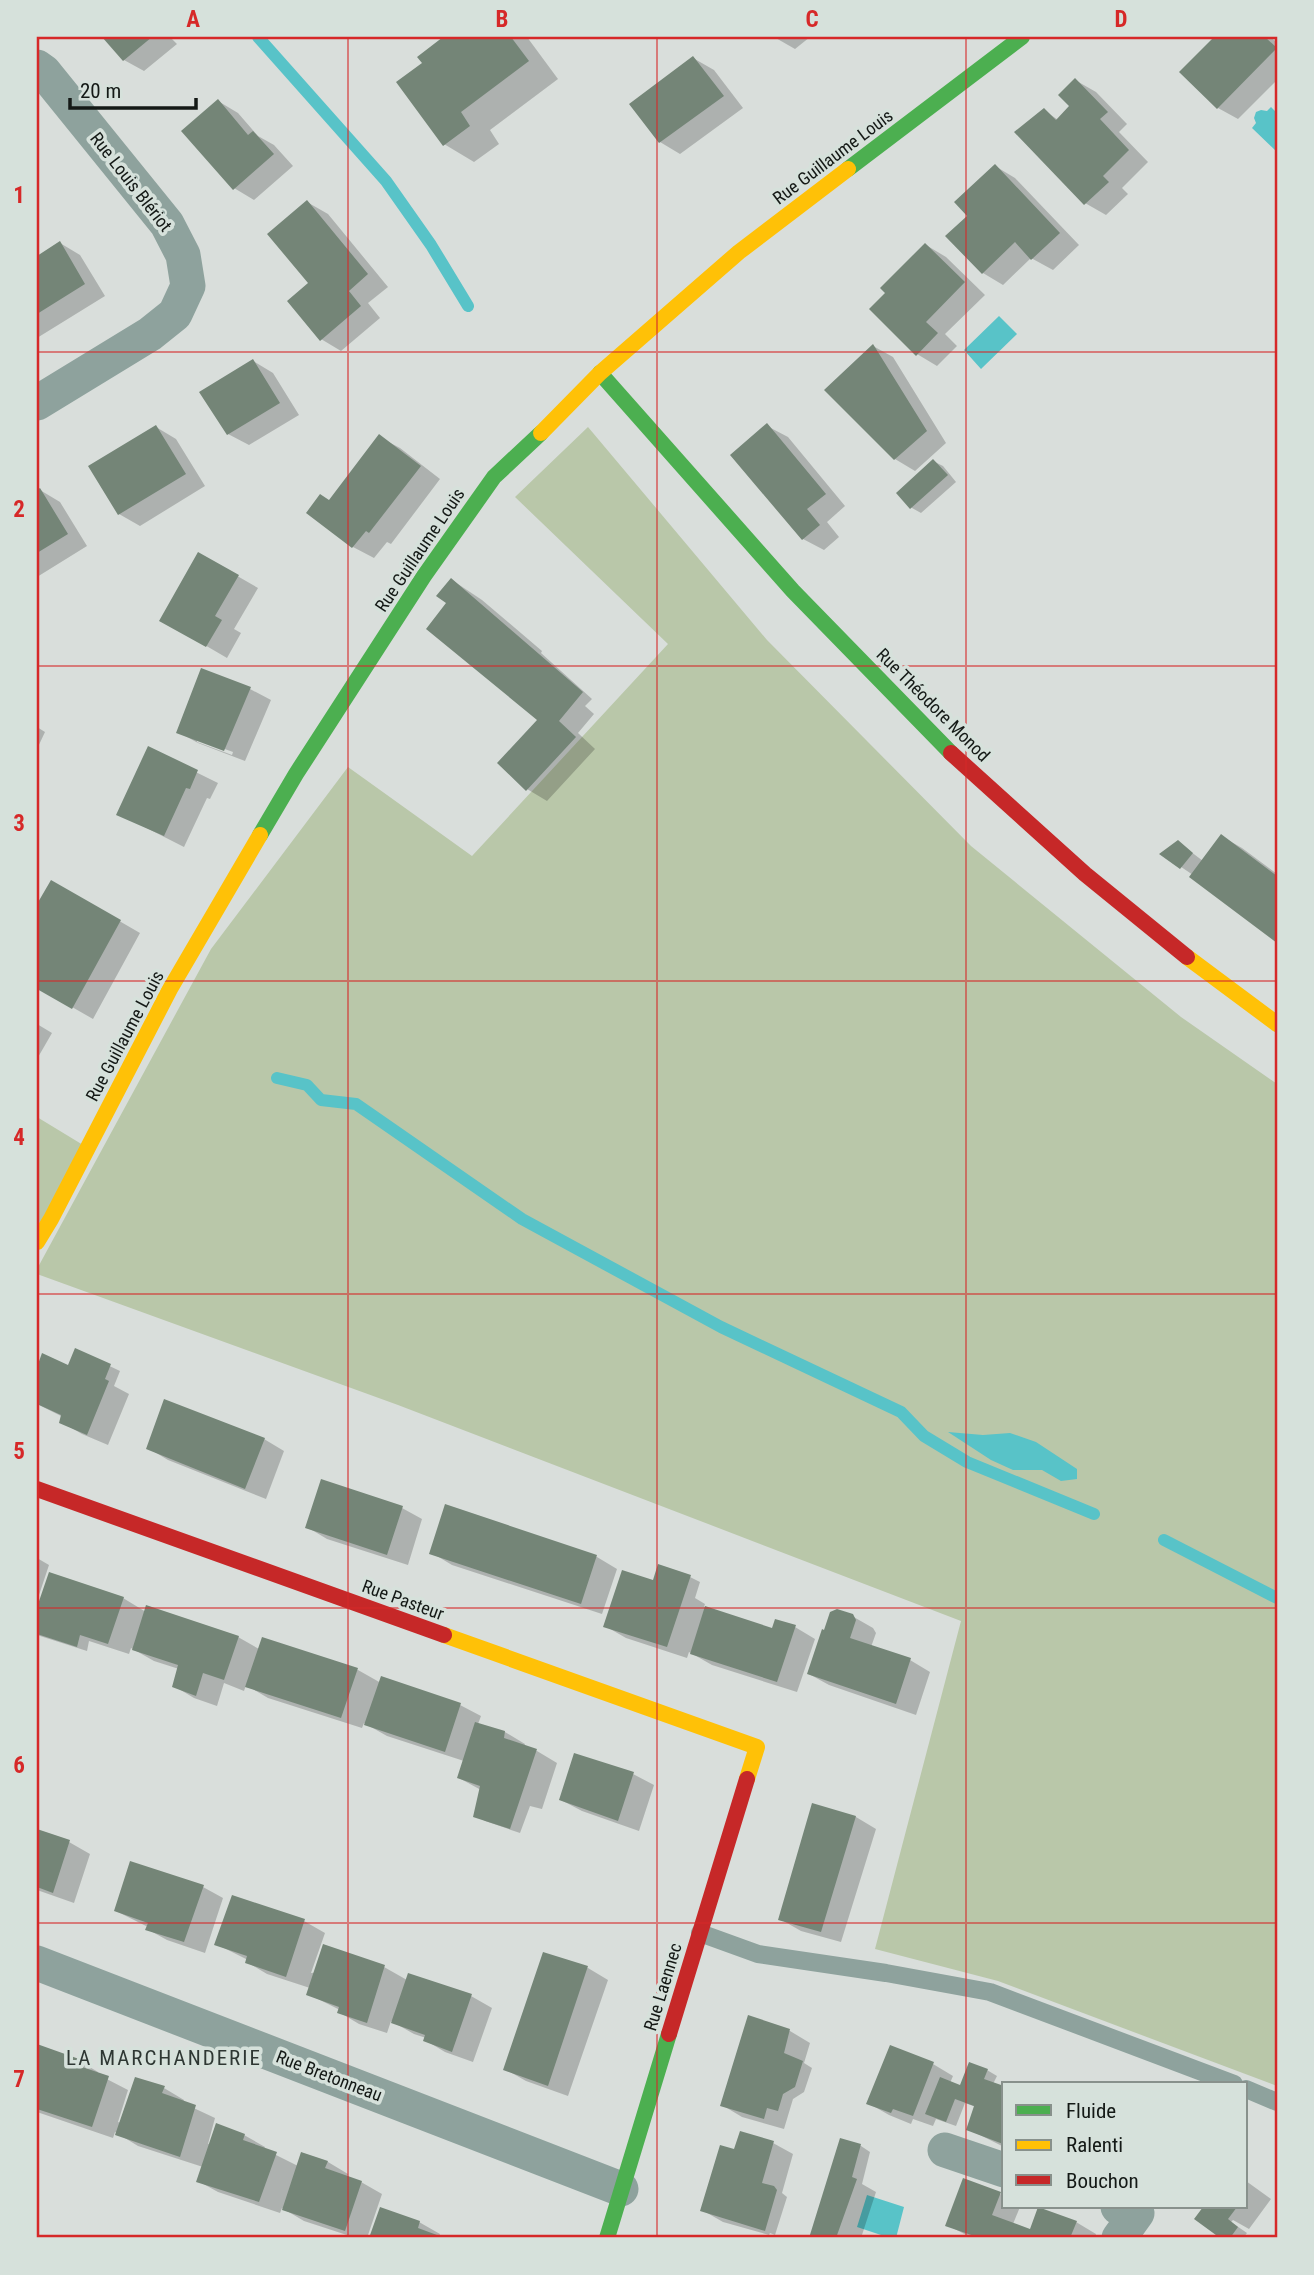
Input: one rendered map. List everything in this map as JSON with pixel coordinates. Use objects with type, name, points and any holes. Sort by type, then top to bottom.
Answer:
[{"type":"street","name":"Rue Guillaume Louis","points":[[37,1242],[170,989],[296,774],[424,576],[494,477],[600,373],[738,252],[1022,37]]},
{"type":"street","name":"Rue Louis Blériot","points":[[37,67],[44,72],[167,224],[183,255],[188,286],[175,314],[150,334],[37,403]]},
{"type":"street","name":"Rue Théodore Monod","points":[[600,373],[648,424],[792,590],[936,740],[1088,876],[1230,990],[1277,1024]]},
{"type":"street","name":"Rue Pasteur","points":[[37,1489],[757,1747]]},
{"type":"street","name":"Rue Laennec","points":[[607,2238],[757,1747]]},
{"type":"street","name":"Rue Bretonneau","points":[[37,1963],[621,2189]]},
{"type":"street","points":[[945,2150],[1002,2169]]},
{"type":"street","points":[[1119,2238],[1137,2213],[1121,2208]]},
{"type":"lane","points":[[699,1933],[758,1954],[990,1992],[1229,2082]]},
{"type":"lane","points":[[1248,2090],[1277,2102]]},
{"type":"green space","points":[[588,427],[767,640],[971,846],[1181,1017],[1277,1084],[1277,2086],[998,1981],[875,1949],[961,1621],[398,1405],[37,1274],[37,1269],[211,949],[348,767],[472,856],[668,644],[515,497]]},
{"type":"green space","points":[[37,1117],[88,1148],[37,1242]]},
{"type":"water","points":[[1271,107],[1277,113],[1277,152],[1252,128],[1256,123],[1256,112],[1267,111]]},
{"type":"water","points":[[999,316],[1017,334],[981,369],[964,350]]},
{"type":"water","points":[[948,1432],[983,1435],[1010,1433],[1036,1442],[1077,1469],[1077,1479],[1061,1481],[1042,1470],[1013,1470],[991,1460]]},
{"type":"water","points":[[867,2195],[904,2207],[896,2238],[857,2227]]},
{"type":"building","points":[[102,37],[152,37],[123,61]]},
{"type":"building","points":[[443,37],[511,37],[529,61],[461,112],[470,126],[443,146],[396,82],[422,63],[417,57]]},
{"type":"building","points":[[1214,37],[1265,37],[1277,48],[1217,109],[1179,72]]},
{"type":"building","points":[[693,56],[724,96],[659,143],[629,104]]},
{"type":"building","points":[[1075,78],[1108,112],[1100,119],[1129,150],[1103,176],[1109,182],[1084,205],[1014,132],[1044,108],[1056,120],[1069,106],[1058,95]]},
{"type":"building","points":[[218,99],[248,135],[253,131],[274,154],[233,190],[181,131]]},
{"type":"building","points":[[995,164],[1060,233],[1031,260],[1015,242],[982,274],[945,236],[967,216],[954,202]]},
{"type":"building","points":[[307,200],[368,274],[349,291],[361,306],[320,341],[287,301],[308,283],[267,234]]},
{"type":"building","points":[[60,241],[85,284],[37,314],[37,256]]},
{"type":"building","points":[[925,243],[965,282],[926,322],[938,333],[916,356],[869,309],[885,293],[880,288]]},
{"type":"building","points":[[873,344],[927,431],[894,460],[824,390]]},
{"type":"building","points":[[253,359],[280,403],[227,435],[199,392]]},
{"type":"building","points":[[767,423],[826,494],[807,509],[820,525],[802,540],[730,455]]},
{"type":"building","points":[[156,425],[186,474],[118,515],[88,466]]},
{"type":"building","points":[[379,434],[421,466],[369,533],[366,531],[352,548],[306,513],[320,494],[329,500]]},
{"type":"building","points":[[933,459],[948,475],[910,509],[896,493]]},
{"type":"building","points":[[40,488],[68,534],[37,553],[37,490]]},
{"type":"building","points":[[198,552],[239,575],[215,616],[222,620],[206,647],[159,621]]},
{"type":"building","points":[[451,578],[583,692],[559,721],[576,737],[526,791],[497,763],[537,720],[426,629],[446,603],[436,596]]},
{"type":"building","points":[[201,668],[251,687],[224,751],[176,733]]},
{"type":"building","points":[[148,746],[198,770],[190,789],[186,788],[164,836],[116,815]]},
{"type":"building","points":[[1221,834],[1277,876],[1277,943],[1189,877]]},
{"type":"building","points":[[1178,840],[1193,853],[1180,869],[1159,854]]},
{"type":"building","points":[[51,880],[121,920],[72,1009],[37,989],[37,904]]},
{"type":"building","points":[[75,1348],[111,1364],[105,1379],[109,1381],[87,1435],[59,1423],[61,1415],[37,1404],[37,1367],[42,1353],[68,1365]]},
{"type":"building","points":[[164,1399],[265,1438],[245,1489],[146,1449]]},
{"type":"building","points":[[321,1479],[403,1506],[387,1555],[305,1528]]},
{"type":"building","points":[[445,1504],[597,1555],[581,1604],[429,1554]]},
{"type":"building","points":[[658,1564],[691,1575],[667,1647],[603,1627],[622,1570],[653,1580]]},
{"type":"building","points":[[49,1572],[124,1597],[108,1644],[80,1635],[77,1647],[37,1634],[37,1607]]},
{"type":"building","points":[[146,1605],[239,1636],[224,1680],[203,1673],[196,1696],[172,1687],[178,1665],[132,1650]]},
{"type":"building","points":[[705,1606],[772,1628],[775,1619],[796,1625],[777,1682],[690,1654]]},
{"type":"building","points":[[837,1609],[853,1614],[856,1620],[850,1638],[911,1658],[896,1704],[807,1674],[822,1629],[824,1630],[830,1612]]},
{"type":"building","points":[[262,1637],[358,1668],[341,1718],[245,1687]]},
{"type":"building","points":[[381,1676],[461,1703],[445,1752],[364,1725]]},
{"type":"building","points":[[475,1722],[505,1731],[504,1738],[537,1749],[510,1829],[473,1817],[480,1786],[457,1778]]},
{"type":"building","points":[[574,1753],[634,1772],[618,1821],[559,1800]]},
{"type":"building","points":[[812,1803],[856,1816],[821,1932],[778,1920]]},
{"type":"building","points":[[37,1829],[70,1840],[53,1893],[37,1887]]},
{"type":"building","points":[[130,1861],[204,1885],[184,1942],[145,1930],[148,1923],[114,1911]]},
{"type":"building","points":[[232,1895],[305,1919],[286,1977],[245,1963],[247,1956],[214,1945]]},
{"type":"building","points":[[323,1944],[385,1965],[367,2023],[337,2013],[339,2007],[306,1995]]},
{"type":"building","points":[[543,1952],[588,1966],[548,2086],[503,2070]]},
{"type":"building","points":[[408,1973],[472,1994],[452,2052],[423,2041],[425,2035],[391,2023]]},
{"type":"building","points":[[748,2015],[790,2029],[784,2053],[803,2061],[795,2087],[783,2094],[778,2111],[767,2108],[764,2119],[720,2106]]},
{"type":"building","points":[[37,2044],[79,2059],[76,2065],[109,2076],[92,2127],[37,2109]]},
{"type":"building","points":[[890,2045],[934,2062],[913,2116],[893,2109],[891,2113],[866,2104]]},
{"type":"building","points":[[969,2062],[988,2069],[984,2079],[1002,2085],[1002,2144],[966,2130],[974,2106],[955,2099],[946,2122],[925,2114],[940,2077],[960,2085]]},
{"type":"building","points":[[135,2077],[165,2086],[162,2093],[196,2105],[180,2157],[115,2135]]},
{"type":"building","points":[[216,2123],[245,2134],[243,2140],[277,2152],[259,2202],[196,2182]]},
{"type":"building","points":[[740,2131],[774,2141],[762,2183],[774,2186],[777,2190],[765,2231],[700,2211],[720,2145],[734,2149]]},
{"type":"building","points":[[840,2138],[861,2144],[852,2177],[857,2179],[836,2238],[809,2238]]},
{"type":"building","points":[[301,2152],[328,2161],[325,2168],[362,2181],[345,2231],[282,2210]]},
{"type":"building","points":[[963,2178],[1001,2192],[992,2215],[1030,2229],[1038,2208],[1077,2221],[1070,2238],[980,2238],[945,2226]]},
{"type":"building","points":[[380,2207],[420,2221],[418,2228],[445,2238],[369,2238]]},
{"type":"building","points":[[1202,2208],[1236,2208],[1228,2219],[1238,2227],[1230,2238],[1220,2238],[1194,2219]]},
{"type":"waterway","points":[[258,37],[386,181],[431,245],[468,306]]},
{"type":"waterway","points":[[277,1078],[307,1085],[321,1100],[356,1104],[522,1219],[721,1327],[901,1412],[924,1436],[967,1462],[1094,1514]]},
{"type":"waterway","points":[[1164,1540],[1277,1598]]},
{"type":"traffic: fast","points":[[848,169],[1022,37]]},
{"type":"traffic: fast","points":[[600,373],[793,591],[951,753]]},
{"type":"traffic: fast","points":[[260,835],[296,774],[424,576],[494,477],[541,433]]},
{"type":"traffic: fast","points":[[607,2238],[669,2034]]},
{"type":"traffic: slow","points":[[541,433],[600,373],[739,252],[848,169]]},
{"type":"traffic: slow","points":[[37,1242],[170,989],[260,835]]},
{"type":"traffic: slow","points":[[1187,957],[1277,1024]]},
{"type":"traffic: slow","points":[[444,1635],[757,1747],[747,1779]]},
{"type":"traffic: jam","points":[[951,753],[1085,874],[1187,957]]},
{"type":"traffic: jam","points":[[37,1489],[444,1635]]},
{"type":"traffic: jam","points":[[669,2034],[747,1779]]},
{"type":"district","name":"LA MARCHANDERIE","points":[[164,2058]]}]
